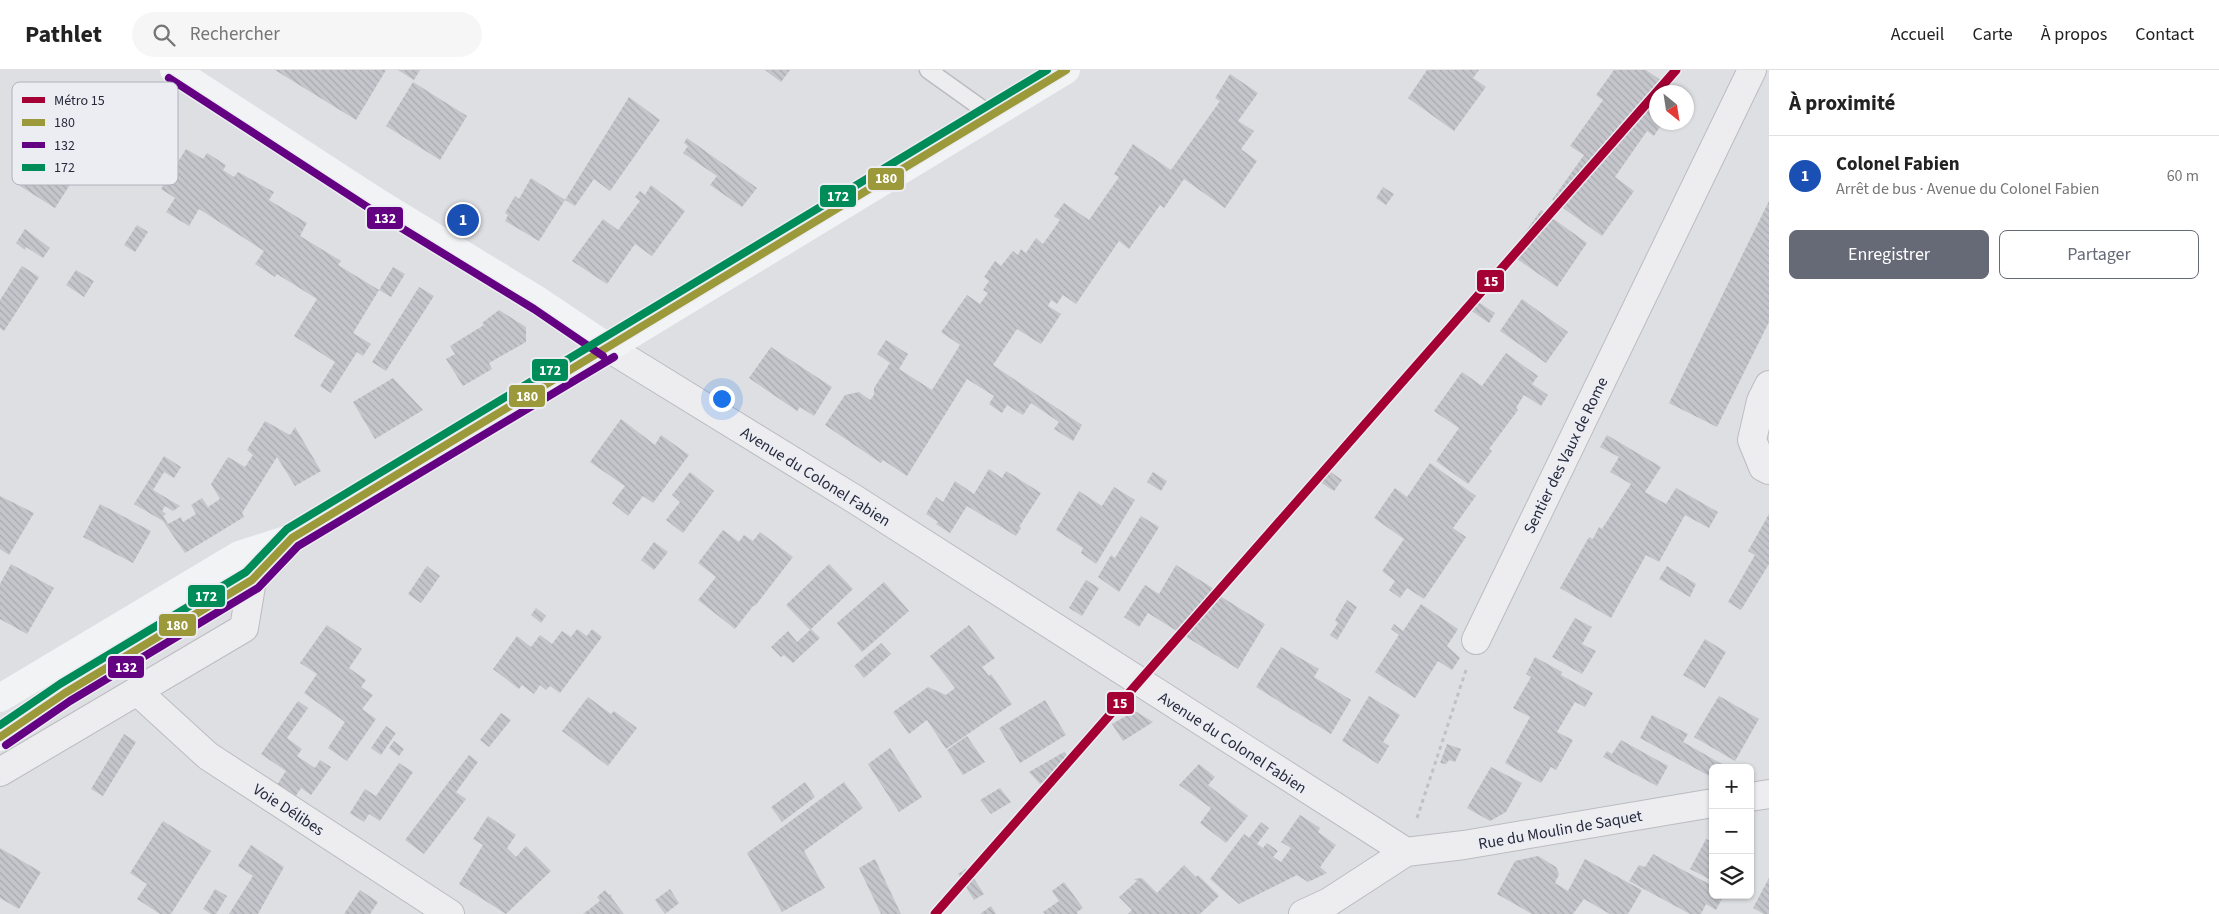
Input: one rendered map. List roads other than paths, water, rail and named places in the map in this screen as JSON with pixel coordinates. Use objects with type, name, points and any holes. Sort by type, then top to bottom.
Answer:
[{"type":"main road","name":"Avenue du Colonel Fabien","points":[[174,70],[377,202],[539,301],[609,348]]},
{"type":"main road","points":[[3,693],[239,555],[292,538],[1066,70]]},
{"type":"main road","points":[[0,737],[65,693],[252,580],[292,538]]},
{"type":"street","name":"Sentier des Vaux de Rome","points":[[1476,640],[1752,70]]},
{"type":"street","name":"Avenue du Colonel Fabien","points":[[609,348],[856,500],[1406,852]]},
{"type":"street","points":[[1769,385],[1761,401],[1752,440],[1763,467],[1769,470]]},
{"type":"street","points":[[0,772],[244,628],[252,580]]},
{"type":"street","name":"Voie Délibes","points":[[138,692],[208,756],[450,914]]},
{"type":"street","points":[[1754,796],[1769,794]]},
{"type":"street","name":"Rue du Moulin de Saquet","points":[[1406,852],[1464,845],[1709,804]]},
{"type":"street","points":[[1303,914],[1329,902],[1406,852]]},
{"type":"lane","points":[[928,70],[991,115]]},
{"type":"metro line","name":"15","points":[[935,914],[1676,70]]},
{"type":"place","name":"Colonel Fabien","points":[[463,220]]}]
